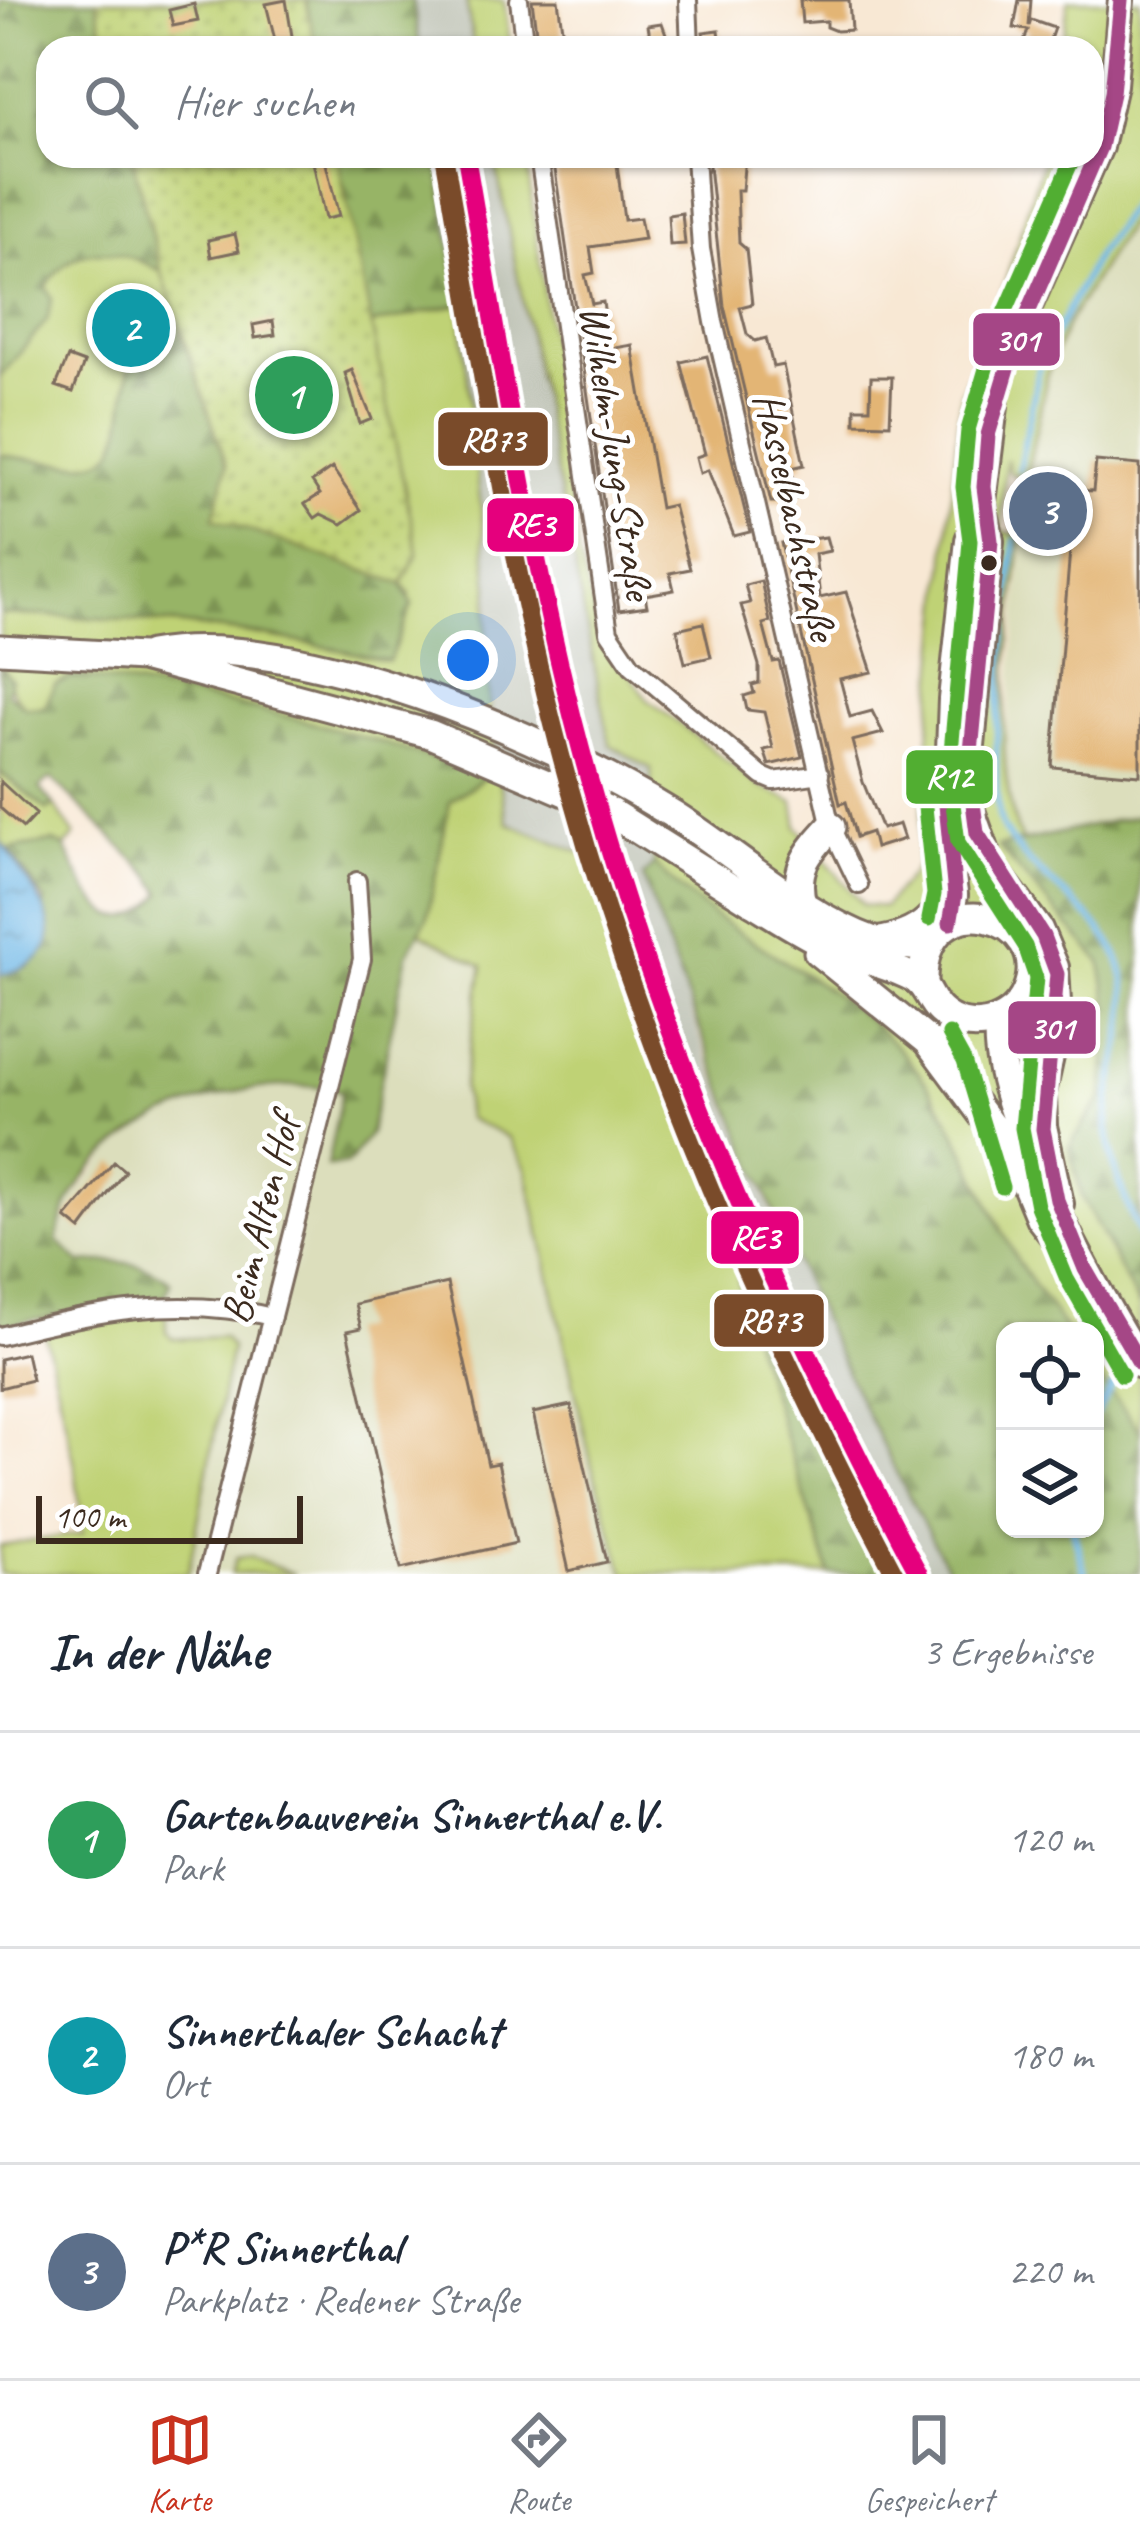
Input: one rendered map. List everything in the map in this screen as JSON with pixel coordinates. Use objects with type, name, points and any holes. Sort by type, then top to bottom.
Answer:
[{"type":"main road","points":[[1104,130],[1114,86],[1121,0]]},
{"type":"main road","points":[[874,941],[912,931],[938,908],[946,886],[950,723],[968,540],[983,503],[999,374],[1091,168]]},
{"type":"main road","points":[[946,827],[955,895],[923,959],[923,982],[939,1010],[967,1024],[1000,1020],[1025,995],[1030,961],[1013,931],[982,916],[969,881],[967,797],[992,542],[983,503]]},
{"type":"main road","points":[[0,649],[142,657],[376,716],[528,772],[605,809],[827,946],[923,982]]},
{"type":"main road","points":[[142,657],[194,649],[267,657],[349,675],[444,707],[608,779],[802,904],[874,941],[912,946],[982,916]]},
{"type":"main road","points":[[967,797],[991,863],[1040,929],[1056,967],[1059,1020],[1043,1094],[1044,1126],[1067,1228]]},
{"type":"main road","points":[[759,873],[801,862],[831,827]]},
{"type":"main road","points":[[801,862],[802,904]]},
{"type":"main road","points":[[753,902],[928,1041],[1011,1153]]},
{"type":"main road","points":[[1000,1020],[998,1051],[1006,1084],[1081,1266]]},
{"type":"main road","points":[[967,1024],[983,1053],[1011,1153],[1040,1218],[1081,1266],[1140,1364]]},
{"type":"street","points":[[519,0],[524,36]]},
{"type":"street","points":[[688,0],[690,36]]},
{"type":"street","name":"Wilhelm-Jung-Straße","points":[[541,168],[610,632],[632,666],[762,776],[774,781],[820,775]]},
{"type":"street","name":"Hasselbachstraße","points":[[695,168],[700,249],[714,322],[831,827],[859,885]]},
{"type":"street","name":"Beim Alten Hof","points":[[208,1574],[362,959],[357,880]]},
{"type":"street","points":[[0,1336],[155,1304],[204,1304],[272,1317]]},
{"type":"shaded area","points":[[413,0],[466,0],[472,36],[418,36]]},
{"type":"shaded area","points":[[439,168],[496,168],[610,744],[651,769],[654,864],[643,877],[705,1052],[782,1238],[951,1574],[897,1574],[881,1544],[746,1267],[623,939],[600,860],[508,824],[496,769],[485,632],[489,587],[460,304]]},
{"type":"shaded area","points":[[1140,204],[1140,815],[1022,841],[1006,804],[1004,760],[1031,448],[1048,372],[1067,324]]},
{"type":"shaded area","points":[[418,932],[483,965],[463,1087],[509,1138],[526,1169],[592,1467],[625,1574],[295,1574],[251,1557],[237,1558],[231,1574],[188,1574],[231,1348],[222,1337],[172,1339],[166,1332],[165,1296],[170,1282],[120,1260],[79,1263],[56,1241],[61,1213],[110,1152],[162,1114],[247,1088],[306,1083],[342,1092],[339,1122],[387,1042],[407,953]]},
{"type":"green space","points":[[0,0],[97,0],[103,36],[36,36],[36,168],[135,168],[161,271],[114,253],[84,254],[70,261],[46,287],[52,299],[47,320],[0,377]]},
{"type":"green space","points":[[97,0],[306,0],[314,36],[103,36]]},
{"type":"green space","points":[[306,0],[413,0],[418,36],[314,36]]},
{"type":"green space","points":[[466,0],[504,0],[509,36],[472,36]]},
{"type":"green space","points":[[1068,0],[1140,0],[1140,204],[1067,324],[1048,372],[1026,478],[1010,474],[1006,459],[994,638],[1004,531],[1021,536],[1004,732],[1011,808],[1022,841],[999,847],[1101,962],[1108,1003],[1103,1097],[1083,1125],[1082,1197],[1140,1307],[1140,1431],[1104,1384],[1104,1322],[1060,1322],[1019,1263],[948,1118],[912,1065],[862,1015],[709,912],[654,864],[651,769],[610,745],[496,168],[528,168],[579,555],[598,625],[647,699],[761,787],[794,802],[798,827],[863,905],[884,907],[917,867],[961,395],[1006,280],[1040,168],[1104,168],[1104,36],[1064,36]]},
{"type":"green space","points":[[135,168],[339,168],[418,553],[402,584],[214,518],[227,466],[161,271]]},
{"type":"green space","points":[[339,168],[439,168],[460,304],[370,325]]},
{"type":"green space","points":[[90,250],[127,252],[161,271],[178,322],[160,326],[144,316],[124,333],[132,344],[119,439],[110,454],[96,462],[75,464],[0,455],[0,377],[55,270]]},
{"type":"green space","points":[[460,304],[489,587],[490,706],[508,823],[600,860],[623,939],[746,1267],[739,1276],[740,1299],[830,1574],[625,1574],[592,1467],[526,1169],[509,1138],[467,1118],[463,1087],[483,966],[418,932],[427,918],[450,801],[483,778],[282,715],[76,676],[46,707],[26,708],[6,678],[0,614],[196,627],[389,661],[410,594],[402,584],[418,553],[370,325]]},
{"type":"green space","points":[[129,315],[160,326],[178,322],[227,466],[214,518],[402,584],[412,605],[389,661],[196,626],[0,614],[0,455],[74,464],[96,462],[110,454],[124,417],[132,344],[124,333]]},
{"type":"green space","points":[[0,667],[11,679],[7,692],[26,708],[45,707],[55,684],[76,676],[283,716],[485,777],[450,801],[427,918],[407,954],[370,1133],[348,1164],[327,1166],[342,1091],[257,1088],[168,1114],[128,1137],[94,1166],[70,1201],[57,1241],[80,1263],[139,1265],[160,1274],[171,1282],[165,1296],[0,1326],[0,975],[29,966],[45,901],[8,849],[53,842],[65,847],[91,895],[114,916],[128,917],[144,910],[162,893],[150,875],[51,778],[40,788],[54,805],[47,810],[0,772]]},
{"type":"green space","points":[[0,772],[47,810],[54,805],[75,836],[65,847],[53,842],[8,849],[0,842]]},
{"type":"green space","points":[[1140,815],[1140,1307],[1082,1197],[1069,1147],[1103,1097],[1108,1003],[1101,962],[998,847]]},
{"type":"green space","points":[[654,864],[709,912],[862,1015],[890,1040],[931,1091],[1019,1263],[1061,1322],[996,1322],[996,1538],[1104,1538],[1104,1384],[1140,1431],[1140,1574],[951,1574],[862,1405],[782,1232],[643,877]]},
{"type":"green space","points":[[746,1267],[897,1574],[830,1574],[740,1299],[739,1275]]},
{"type":"green space","points":[[165,1296],[166,1332],[172,1339],[223,1337],[231,1348],[188,1574],[0,1574],[0,1546],[83,1533],[74,1461],[41,1318]]},
{"type":"green space","points":[[251,1556],[295,1574],[231,1574],[236,1558]]},
{"type":"water","points":[[0,842],[39,898],[49,940],[34,961],[0,975]]},
{"type":"building","points":[[286,0],[292,36],[274,36],[266,4]]},
{"type":"building","points":[[532,0],[558,0],[563,36],[537,36]]},
{"type":"building","points":[[800,0],[849,0],[851,30],[836,31],[826,27],[826,21],[802,23]]},
{"type":"building","points":[[1019,0],[1031,0],[1029,26],[1031,20],[1054,28],[1051,36],[1026,36],[1028,30],[1014,28]]},
{"type":"building","points":[[194,4],[198,21],[173,26],[169,10]]},
{"type":"building","points":[[662,23],[667,36],[650,36],[648,25]]},
{"type":"building","points":[[314,168],[327,168],[339,216],[325,219]]},
{"type":"building","points":[[555,168],[618,168],[624,220],[640,218],[644,239],[590,247],[594,273],[585,275],[592,304],[603,302],[609,349],[632,345],[660,508],[673,505],[690,569],[670,573],[674,590],[645,595],[647,606],[619,610]]},
{"type":"building","points":[[709,168],[744,168],[742,190],[737,190],[739,243],[746,249],[752,304],[740,307],[747,334],[755,341],[766,338],[773,367],[783,365],[804,465],[791,468],[798,498],[771,502],[724,306]]},
{"type":"building","points":[[682,213],[685,244],[670,245],[668,215]]},
{"type":"building","points":[[235,234],[239,251],[211,257],[208,240]]},
{"type":"building","points":[[273,321],[275,335],[255,338],[253,325]]},
{"type":"building","points":[[707,356],[750,532],[734,536],[708,470],[700,473],[696,457],[705,454],[681,362]]},
{"type":"building","points":[[68,357],[84,363],[73,392],[56,386]]},
{"type":"building","points":[[352,370],[372,419],[360,424],[345,373]]},
{"type":"building","points":[[871,377],[892,377],[890,424],[855,423],[855,408],[870,408]]},
{"type":"building","points":[[1096,461],[1140,465],[1140,775],[1052,767],[1075,490],[1093,491]]},
{"type":"building","points":[[332,468],[361,510],[342,524],[321,514],[315,518],[305,504],[320,494],[312,482]]},
{"type":"building","points":[[826,537],[830,551],[815,554],[820,598],[846,592],[872,672],[840,679],[850,717],[872,711],[883,733],[852,741],[882,829],[899,824],[904,839],[875,848],[871,832],[856,837],[846,802],[840,804],[781,543]]},
{"type":"building","points":[[761,581],[770,622],[763,624],[773,662],[779,661],[802,757],[769,765],[764,750],[773,748],[764,712],[747,710],[744,696],[754,693],[752,685],[759,683],[759,665],[741,605],[750,603],[745,585]]},
{"type":"building","points":[[703,623],[711,657],[685,663],[677,629]]},
{"type":"building","points":[[0,781],[36,814],[23,828],[0,808]]},
{"type":"building","points":[[114,1162],[125,1171],[81,1230],[66,1218]]},
{"type":"building","points":[[447,1283],[488,1465],[498,1463],[516,1543],[401,1569],[347,1331],[361,1328],[355,1304]]},
{"type":"building","points":[[26,1353],[32,1380],[0,1388],[0,1359]]},
{"type":"building","points":[[571,1405],[607,1562],[569,1571],[533,1413]]},
{"type":"waterway","points":[[1019,469],[1040,364],[1096,256],[1140,192]]},
{"type":"waterway","points":[[1015,540],[997,736],[998,810],[1004,830],[1018,849],[1089,917],[1117,954],[1126,997],[1110,1100],[1109,1140],[1140,1235]]},
{"type":"waterway","points":[[1104,1400],[1126,1363]]},
{"type":"waterway","points":[[1075,1538],[1085,1574]]},
{"type":"transit line","name":"301","points":[[1104,129],[1121,0]]},
{"type":"transit line","name":"RB73","points":[[446,168],[531,630],[599,888],[710,1188],[798,1383],[895,1574]]},
{"type":"transit line","name":"RE3","points":[[468,168],[551,625],[620,883],[732,1186],[821,1382],[919,1574]]},
{"type":"transit line","name":"R12","points":[[1069,168],[997,331],[968,430],[963,487],[970,541],[949,774],[958,842],[1025,946],[1036,978],[1022,1128],[1037,1206],[1067,1279],[1122,1375]]},
{"type":"transit line","name":"301","points":[[1091,168],[1017,338],[988,435],[984,487],[991,541],[969,773],[977,833],[1043,936],[1057,974],[1043,1129],[1057,1200],[1085,1269],[1140,1364]]},
{"type":"transit line","name":"301","points":[[946,805],[955,895],[950,923]]},
{"type":"transit line","name":"R12","points":[[925,807],[934,894],[929,919]]},
{"type":"transit line","name":"R12","points":[[949,1034],[964,1061],[1002,1187]]},
{"type":"place","name":"Sinnerthaler Schacht","points":[[131,328]]},
{"type":"place","name":"Gartenbauverein Sinnerthal e.V.","points":[[294,395]]},
{"type":"place","name":"P*R Sinnerthal","points":[[1048,511]]}]
